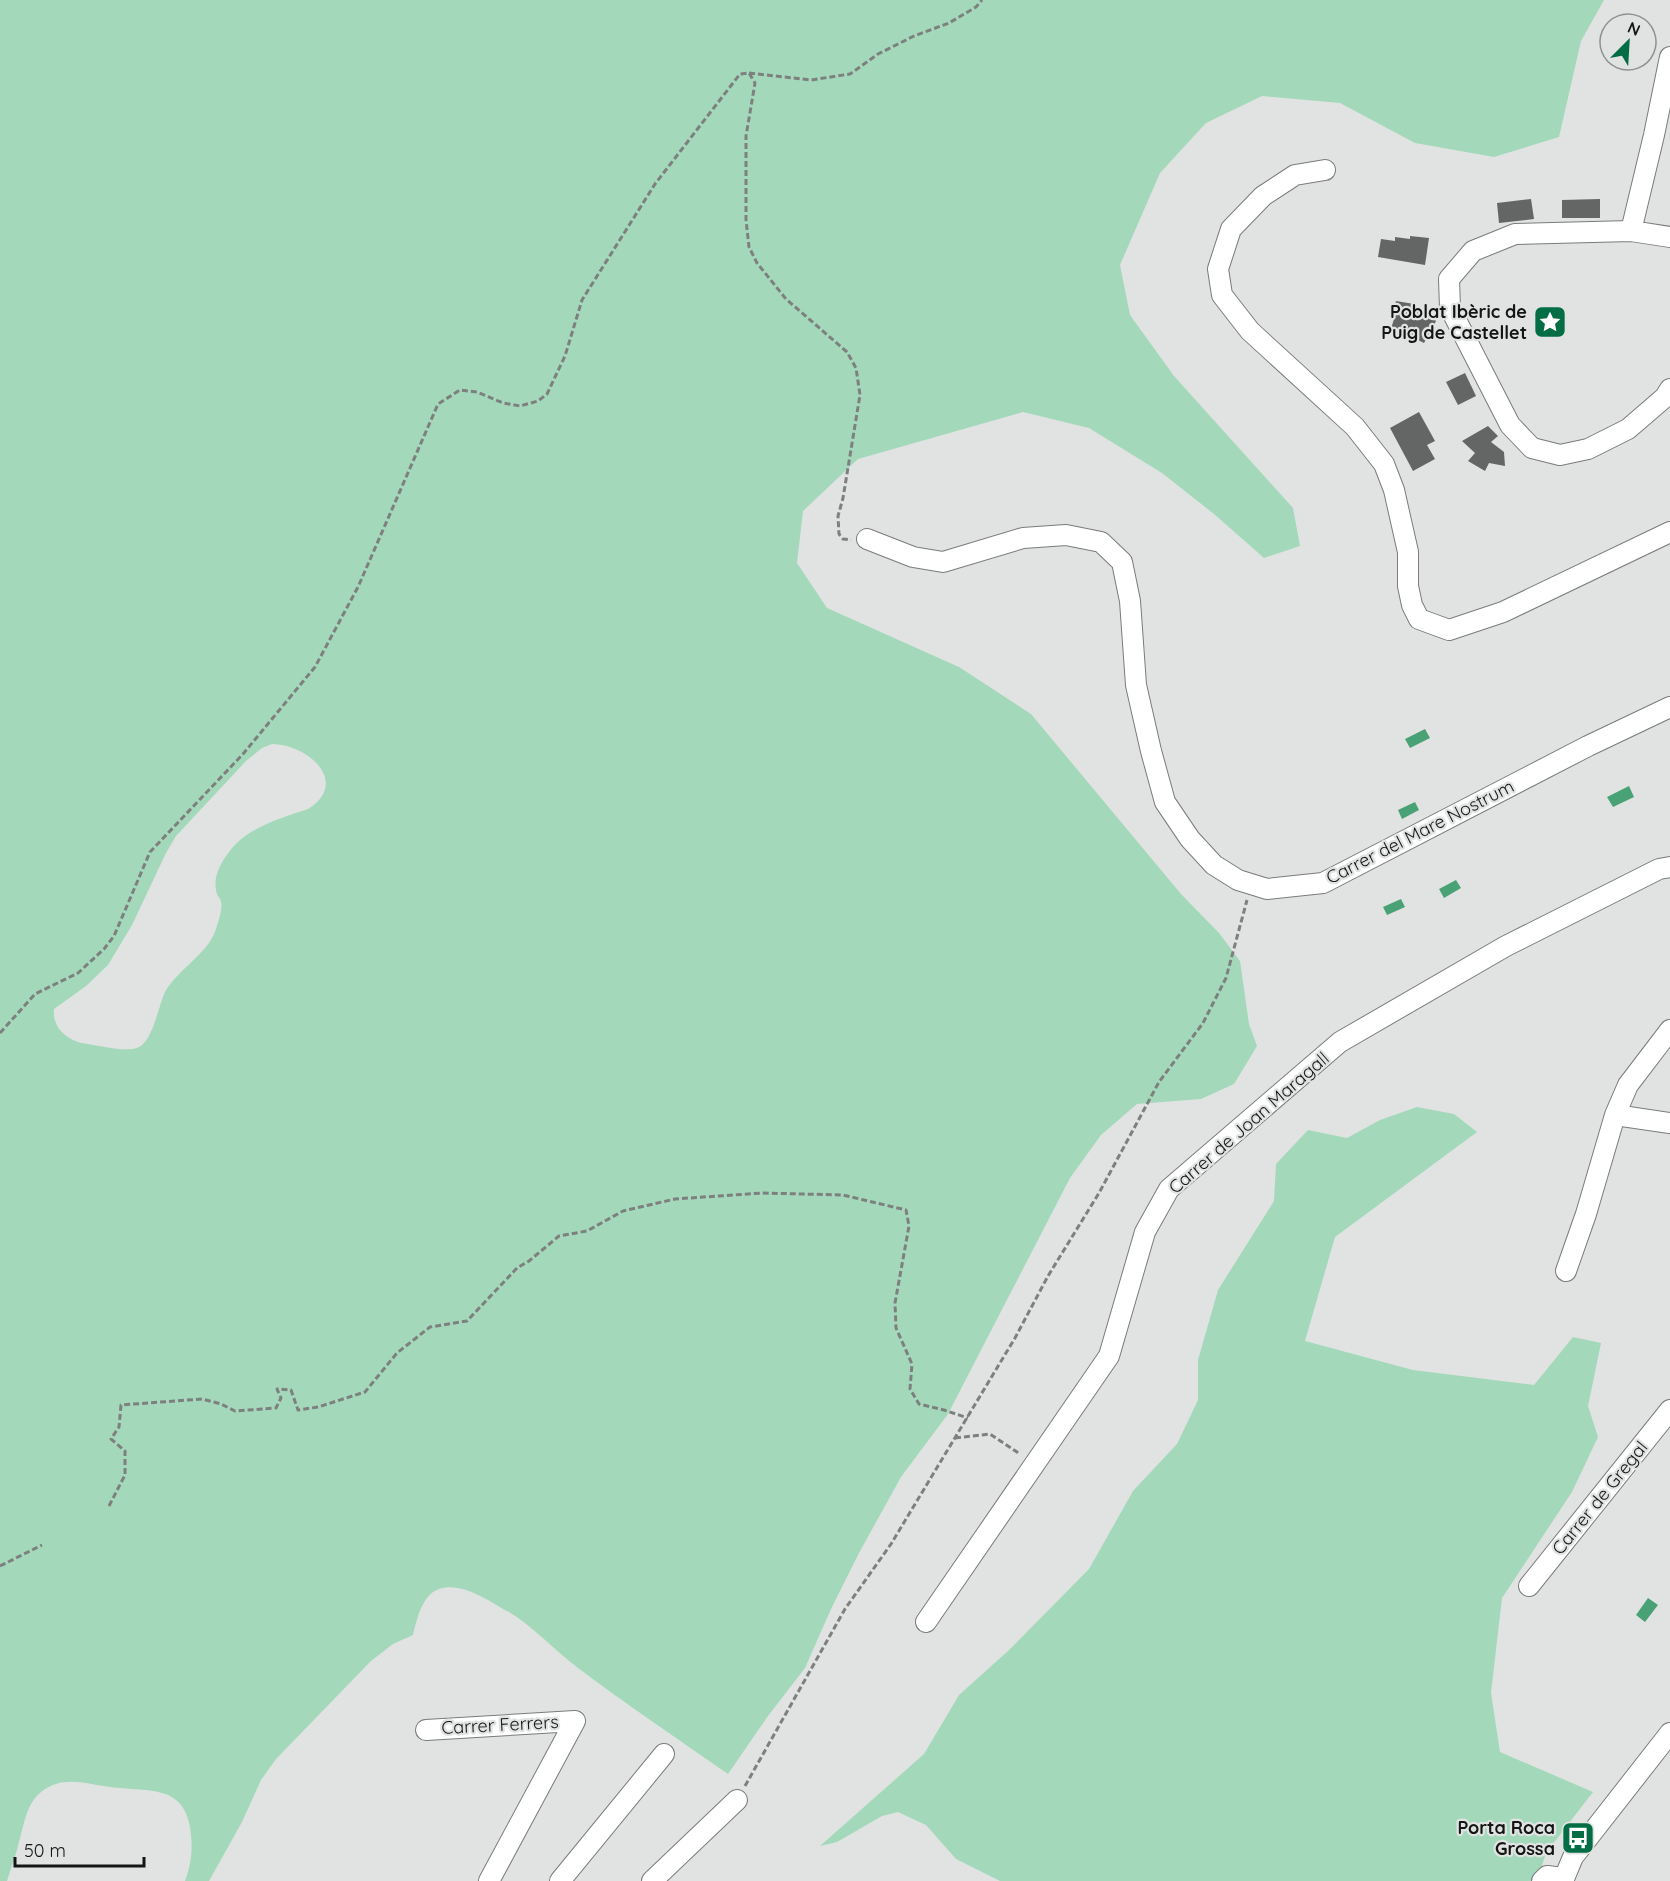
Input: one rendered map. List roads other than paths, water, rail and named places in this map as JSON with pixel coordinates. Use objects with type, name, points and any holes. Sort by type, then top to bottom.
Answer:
[{"type":"street","points":[[1631,231],[1670,57]]},
{"type":"street","points":[[1325,170],[1295,175],[1263,196],[1231,230],[1218,269],[1222,295],[1250,331],[1355,427],[1384,464],[1394,490],[1408,552],[1408,586],[1412,605],[1419,619],[1449,630],[1503,612],[1670,532]]},
{"type":"street","points":[[1670,237],[1631,231],[1515,234],[1473,251],[1449,279],[1450,308],[1510,425],[1532,448],[1560,455],[1588,449],[1628,429],[1665,397],[1670,389]]},
{"type":"street","name":"Carrer del Mare Nostrum","points":[[867,539],[913,557],[944,562],[1023,538],[1066,535],[1101,542],[1122,562],[1130,601],[1136,685],[1165,802],[1190,839],[1214,865],[1238,880],[1267,889],[1323,883],[1670,706]]},
{"type":"street","name":"Carrer de Joan Maragall","points":[[926,1622],[1109,1356],[1145,1232],[1169,1189],[1340,1042],[1506,946],[1659,868],[1670,867]]},
{"type":"street","points":[[1566,1271],[1586,1214],[1615,1115],[1628,1085],[1670,1030]]},
{"type":"street","points":[[1615,1115],[1670,1123]]},
{"type":"street","name":"Carrer de Gregal","points":[[1529,1586],[1670,1410]]},
{"type":"street","name":"Carrer Ferrers","points":[[426,1730],[575,1721],[486,1880]]},
{"type":"street","points":[[1542,1881],[1547,1876],[1563,1880],[1573,1857],[1670,1733]]},
{"type":"street","points":[[560,1881],[664,1754]]},
{"type":"street","points":[[652,1881],[736,1800]]},
{"type":"place","name":"Poblat Ibèric de Puig de Castellet","points":[[1550,322]]},
{"type":"place","name":"Porta Roca Grossa","points":[[1578,1838]]}]
